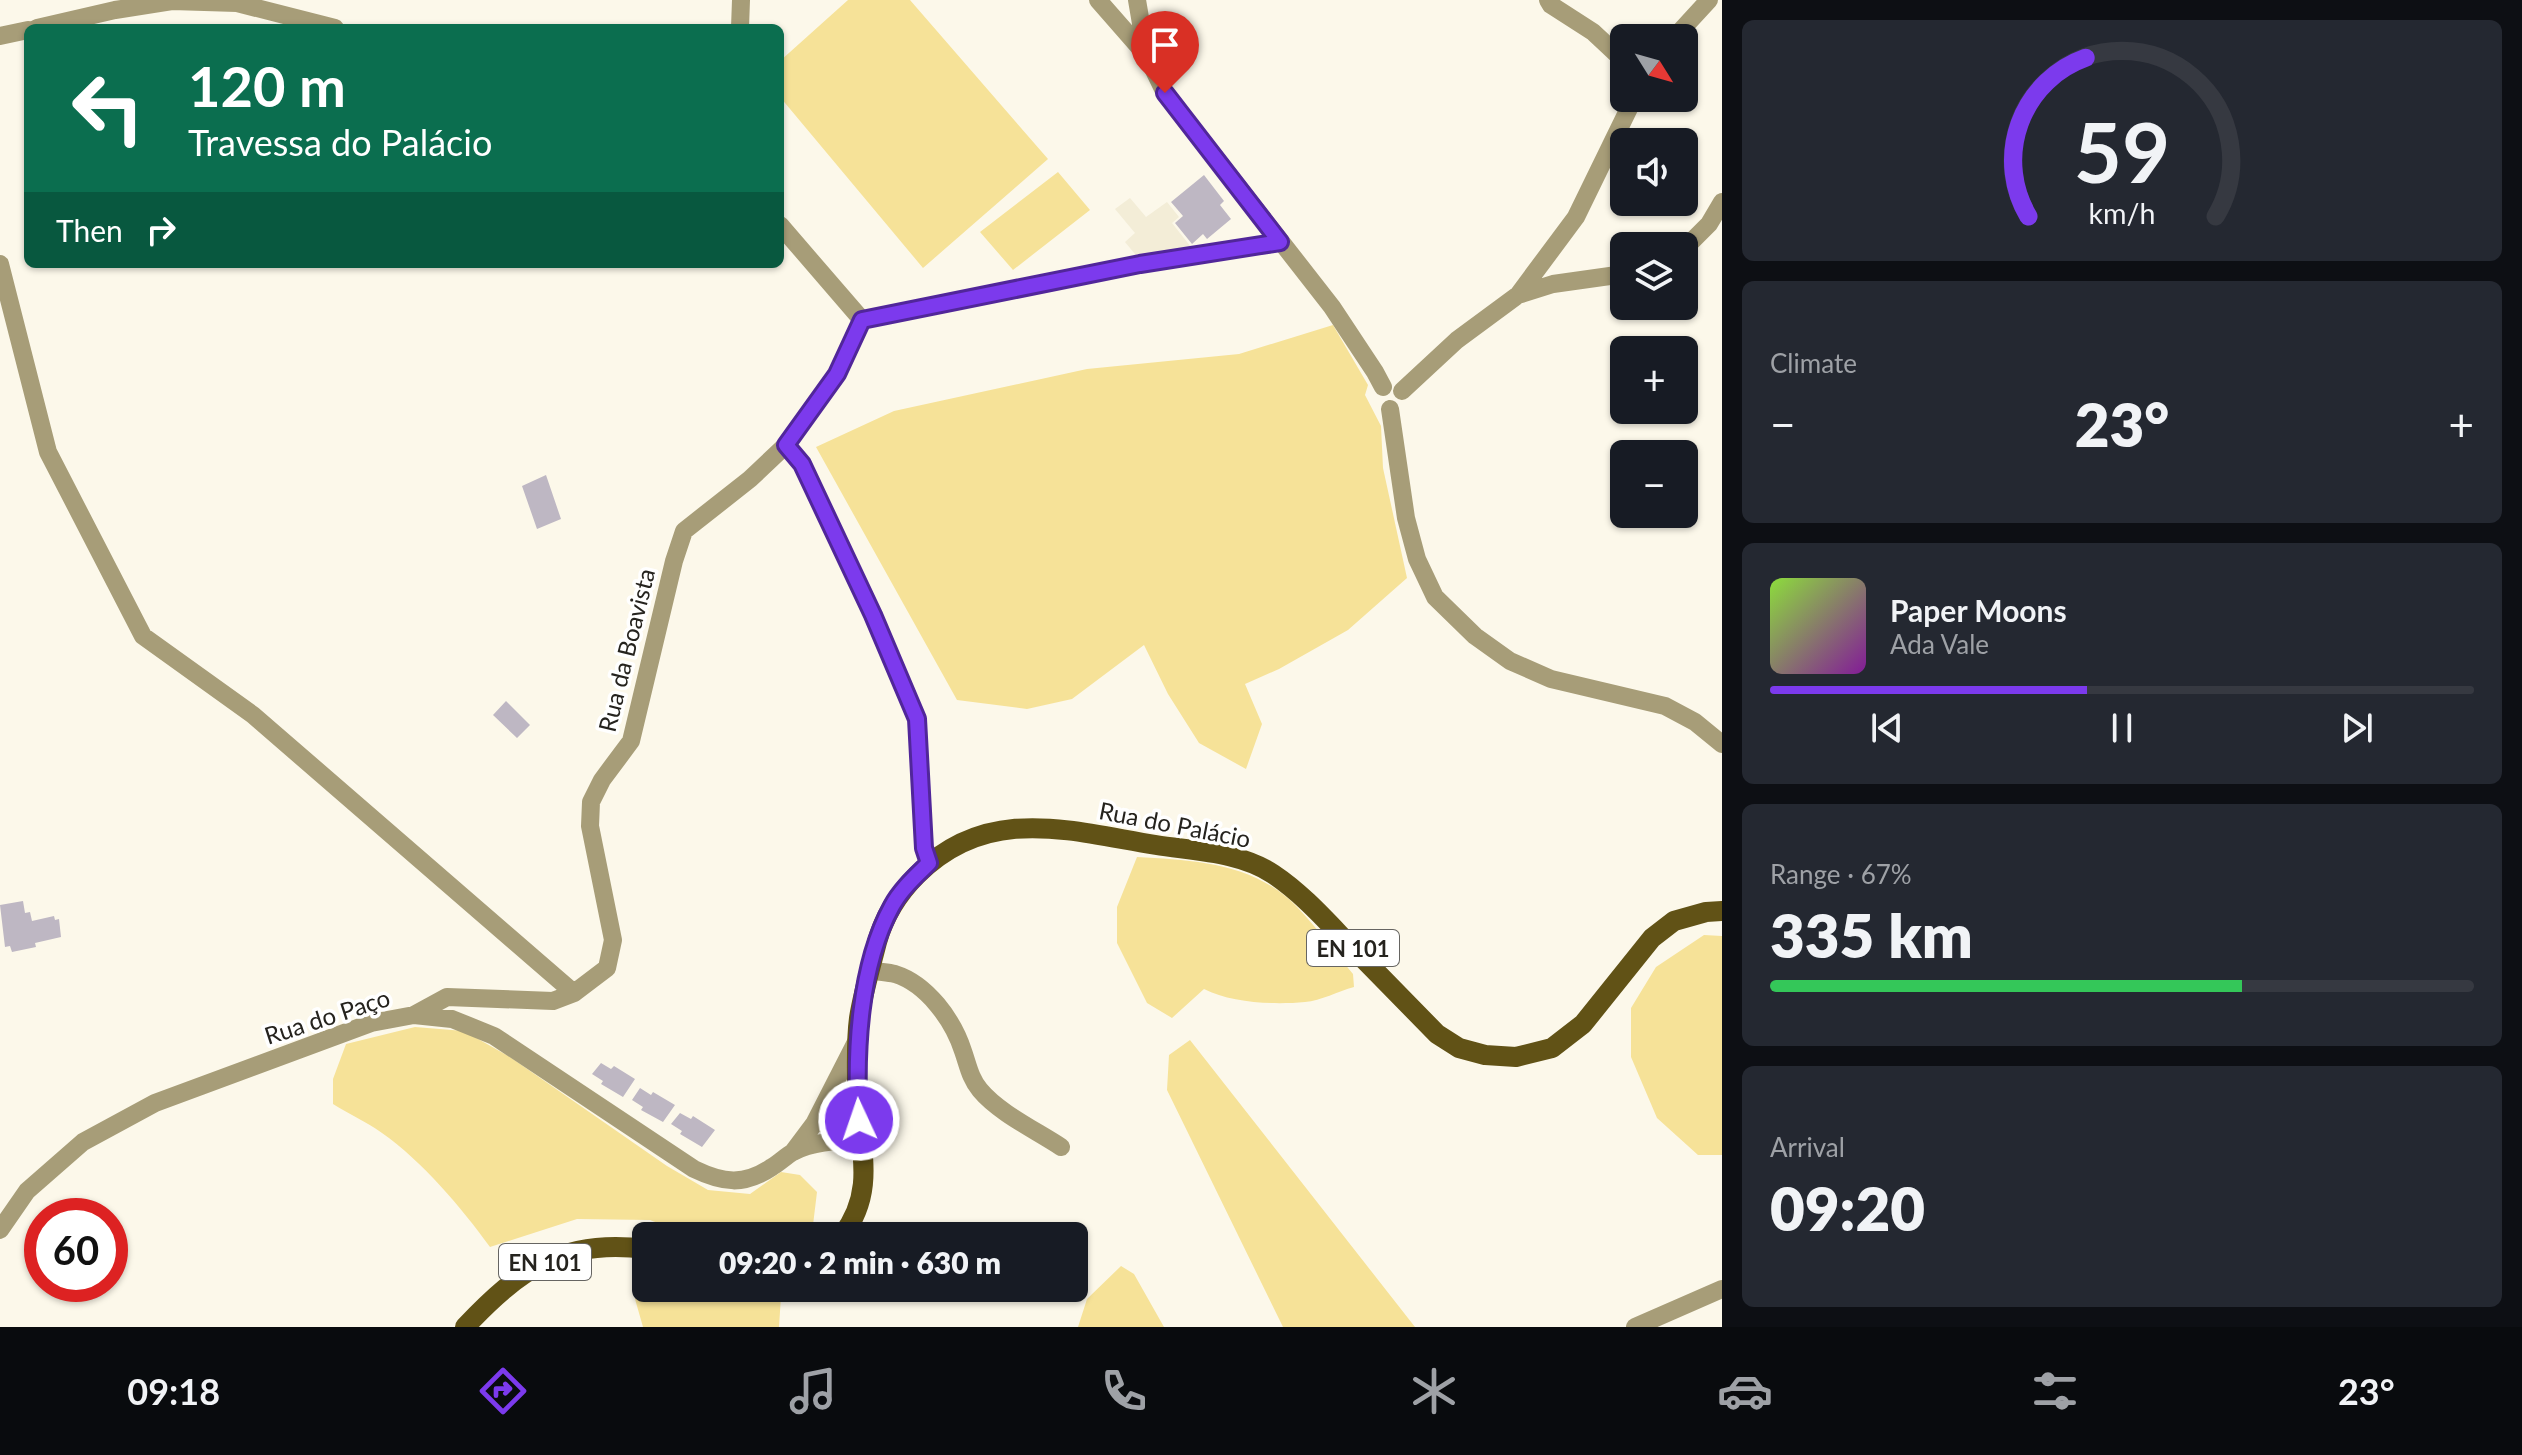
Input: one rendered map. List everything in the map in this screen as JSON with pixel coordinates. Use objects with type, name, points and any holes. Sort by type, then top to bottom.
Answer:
[{"type":"main road","name":"Rua do Palácio","points":[[929,863],[963,841],[1004,828],[1050,828],[1235,858],[1270,872],[1301,895],[1437,1034],[1459,1048],[1485,1055],[1516,1057],[1552,1048],[1583,1024],[1652,938],[1674,921],[1722,911]]},
{"type":"main road","name":"EN 101","points":[[853,1222],[862,1199],[864,1173],[857,1088],[859,1018],[878,938],[893,904],[929,863]]},
{"type":"main road","name":"EN 101","points":[[465,1327],[528,1269],[566,1251],[619,1245],[632,1247]]},
{"type":"street","points":[[740,24],[741,0]]},
{"type":"street","points":[[1098,0],[1147,56],[1165,93],[1332,307],[1383,387]]},
{"type":"street","points":[[1137,0],[1147,56]]},
{"type":"street","points":[[1548,0],[1610,48]]},
{"type":"street","points":[[1687,24],[1709,0]]},
{"type":"street","points":[[54,24],[172,1],[237,3],[319,24]]},
{"type":"street","points":[[0,36],[24,31]]},
{"type":"street","points":[[1402,391],[1394,384],[1383,387],[1379,392],[1381,405],[1390,409],[1401,404],[1402,391],[1457,340],[1518,295],[1576,217],[1627,112]]},
{"type":"street","points":[[1698,235],[1709,224],[1722,202]]},
{"type":"street","points":[[784,230],[862,320],[1140,264],[1280,242]]},
{"type":"street","points":[[0,264],[48,452],[143,636],[253,715],[574,993]]},
{"type":"street","points":[[1518,295],[1553,284],[1610,276]]},
{"type":"street","name":"Rua da Boavista","points":[[414,1015],[447,997],[553,1001],[574,993],[607,968],[613,940],[590,826],[591,802],[602,780],[631,741],[684,531],[750,479],[786,445],[837,374],[862,320]]},
{"type":"street","points":[[1390,409],[1406,518],[1417,559],[1435,597],[1475,636],[1510,661],[1551,679],[1665,706],[1695,722],[1722,744]]},
{"type":"street","points":[[786,445],[802,464],[873,615],[917,719],[924,848],[929,863]]},
{"type":"street","points":[[870,970],[895,974],[924,991],[952,1027],[972,1079],[982,1093],[1061,1147]]},
{"type":"street","name":"Rua do Paço","points":[[0,1230],[27,1191],[83,1142],[155,1103],[371,1023],[414,1015],[452,1019],[494,1036],[694,1169],[716,1180],[746,1180],[793,1152],[860,1130]]},
{"type":"street","points":[[793,1152],[814,1124],[858,1038]]},
{"type":"street","points":[[814,1124],[840,1119],[860,1130]]},
{"type":"street","points":[[1635,1327],[1722,1289]]},
{"type":"shaded area","points":[[848,0],[910,0],[1048,159],[923,268],[784,102],[784,57]]},
{"type":"shaded area","points":[[1058,172],[1090,210],[1013,270],[980,232]]},
{"type":"shaded area","points":[[1130,198],[1146,217],[1167,202],[1179,217],[1172,223],[1191,247],[1184,252],[1140,260],[1125,242],[1135,233],[1115,209]]},
{"type":"shaded area","points":[[1333,325],[1368,385],[1365,395],[1381,426],[1383,468],[1407,578],[1348,630],[1279,669],[1245,684],[1262,724],[1246,769],[1199,743],[1168,694],[1144,645],[1072,699],[1027,709],[957,700],[816,447],[894,411],[1087,369],[1239,354]]},
{"type":"shaded area","points":[[1137,857],[1223,867],[1263,881],[1281,893],[1312,924],[1353,974],[1354,987],[1311,1001],[1280,1003],[1240,1000],[1204,989],[1172,1018],[1147,1003],[1117,943],[1117,907]]},
{"type":"shaded area","points":[[1704,935],[1722,936],[1722,1155],[1698,1155],[1657,1118],[1631,1057],[1631,1008],[1656,967]]},
{"type":"shaded area","points":[[415,1027],[464,1031],[510,1057],[667,1166],[708,1190],[750,1194],[781,1172],[800,1175],[817,1192],[813,1222],[577,1219],[490,1247],[454,1201],[412,1157],[376,1129],[333,1104],[333,1079],[346,1044]]},
{"type":"shaded area","points":[[1190,1040],[1415,1327],[1283,1327],[1167,1090],[1169,1055]]},
{"type":"shaded area","points":[[1121,1266],[1134,1274],[1164,1327],[1078,1327],[1088,1298]]},
{"type":"shaded area","points":[[636,1302],[781,1302],[779,1327],[643,1327]]},
{"type":"building","points":[[1204,175],[1224,201],[1220,205],[1231,219],[1207,239],[1203,234],[1192,244],[1175,223],[1183,216],[1171,202]]},
{"type":"building","points":[[546,475],[561,519],[537,529],[522,486]]},
{"type":"building","points":[[506,701],[530,725],[517,738],[493,715]]},
{"type":"building","points":[[23,901],[25,913],[30,912],[32,921],[54,916],[55,920],[59,919],[61,937],[12,952],[10,946],[5,947],[0,905]]},
{"type":"building","points":[[601,1063],[611,1069],[614,1066],[635,1079],[623,1097],[601,1084],[603,1081],[592,1074]]},
{"type":"building","points":[[640,1088],[675,1105],[663,1122],[641,1110],[643,1107],[632,1100]]},
{"type":"building","points":[[680,1113],[691,1119],[693,1116],[715,1130],[702,1147],[680,1134],[682,1131],[671,1124]]},
{"type":"route","points":[[859,1120],[859,1018],[878,938],[893,904],[929,863],[924,848],[917,719],[873,615],[802,464],[786,445],[837,374],[862,320],[1140,264],[1280,242],[1165,93]]}]
